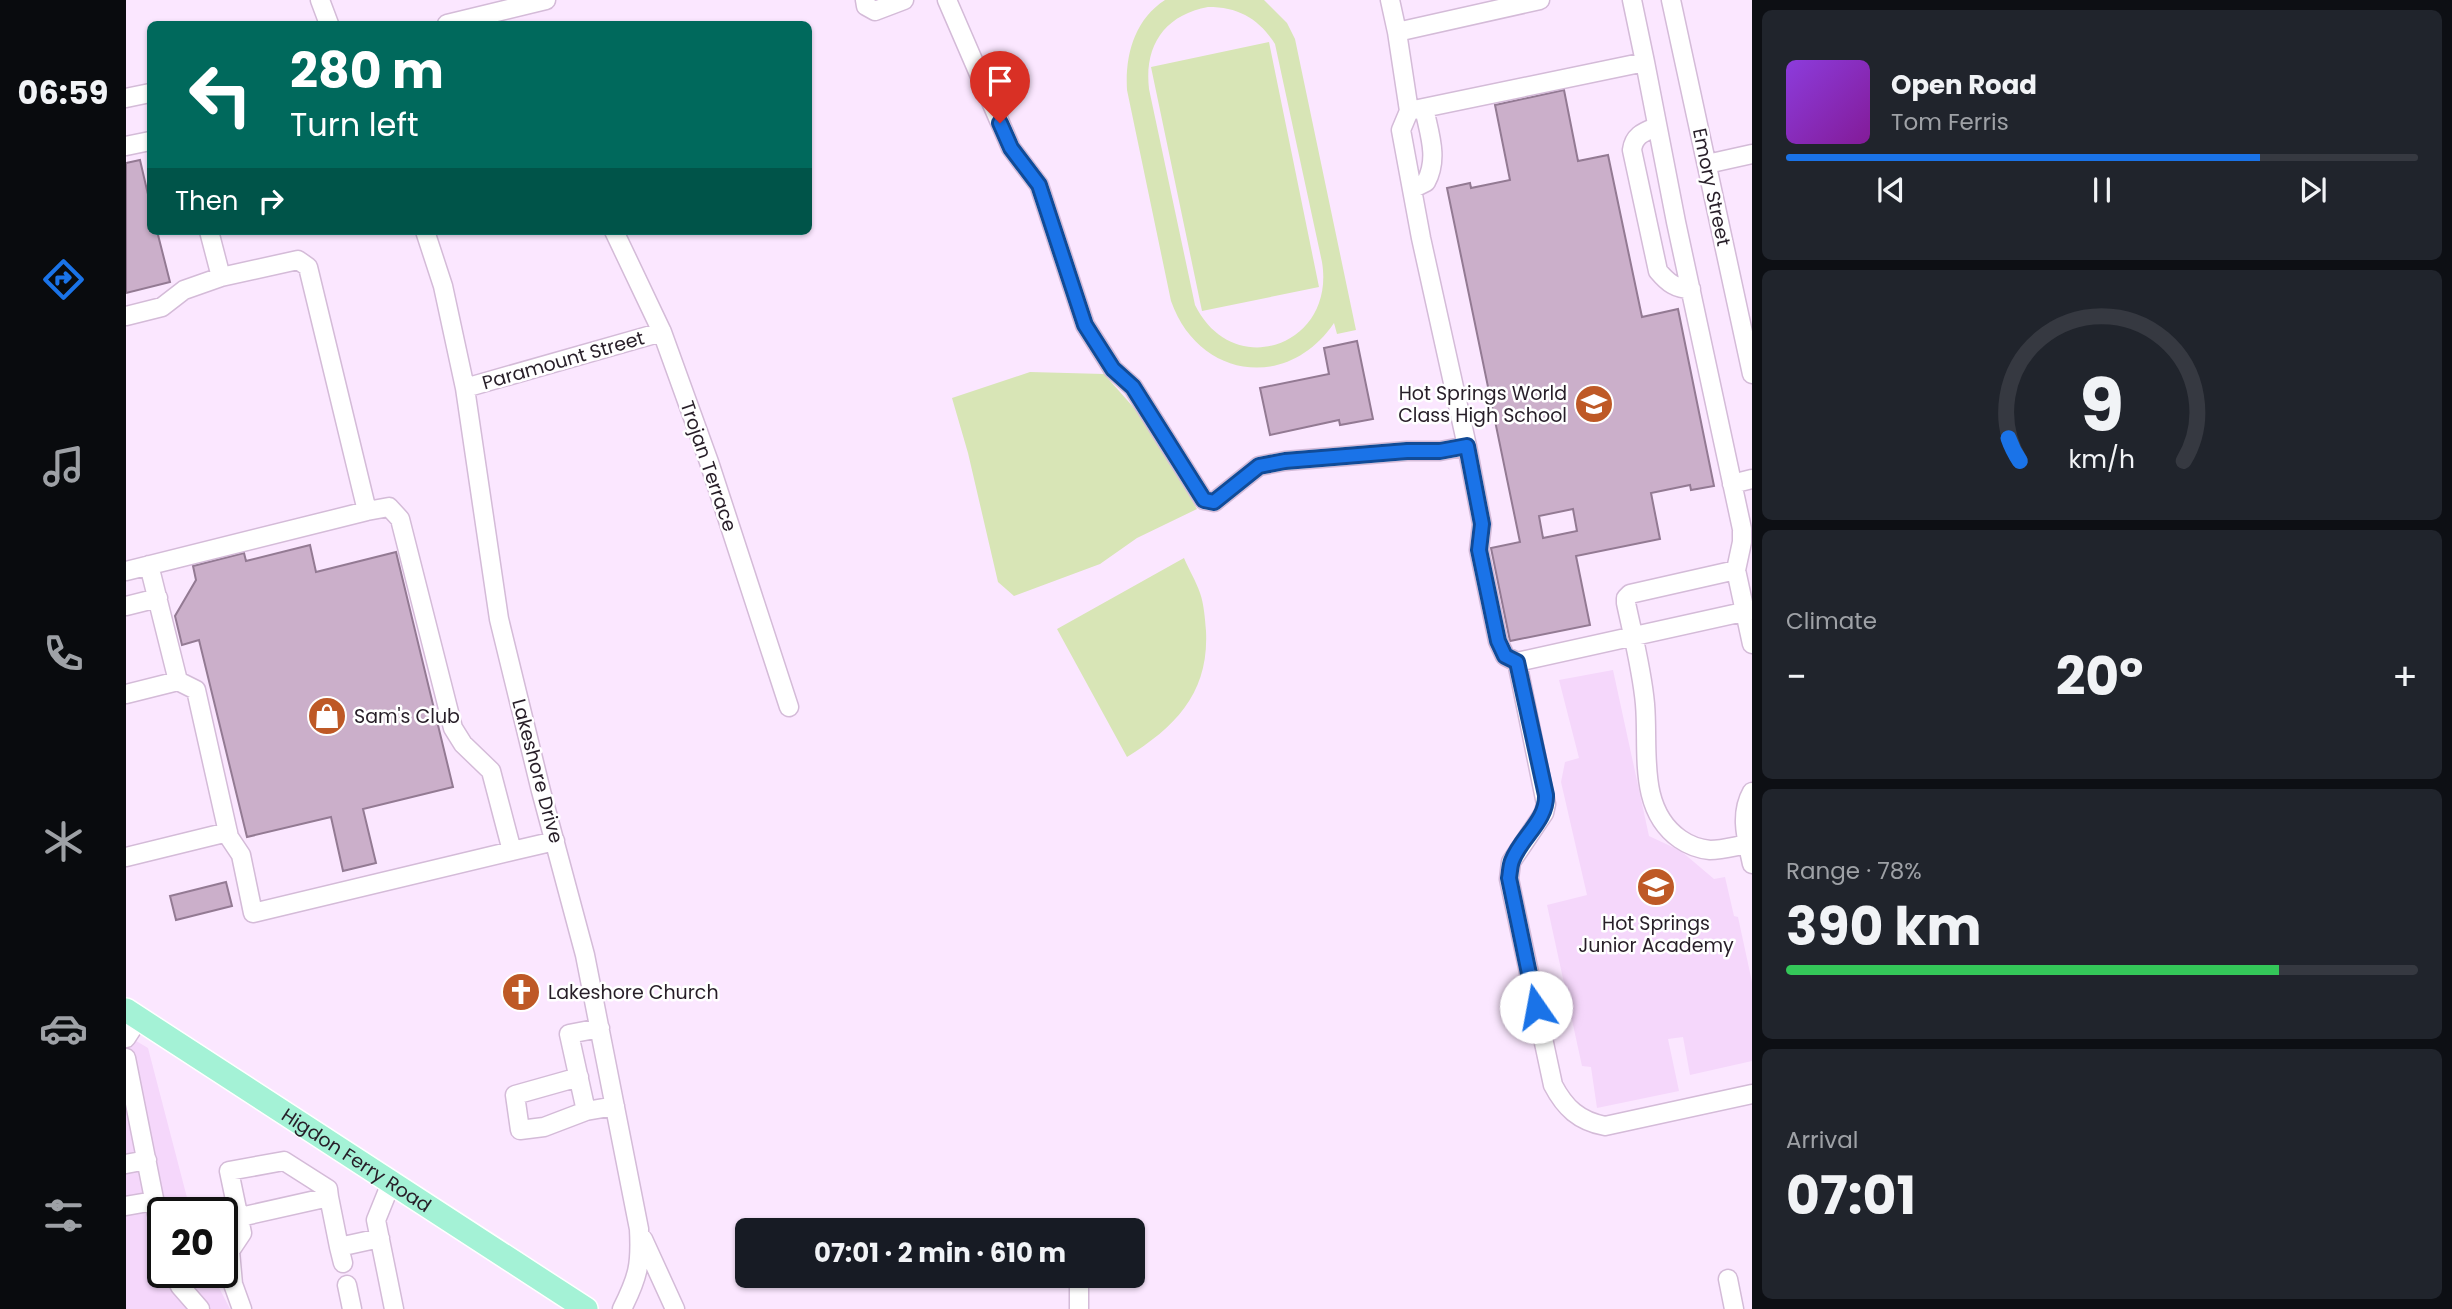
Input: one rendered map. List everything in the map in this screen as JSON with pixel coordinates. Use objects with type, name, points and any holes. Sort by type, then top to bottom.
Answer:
[{"type":"main road","name":"Higdon Ferry Road","points":[[132,1014],[586,1309]]},
{"type":"street","points":[[320,0],[328,21]]},
{"type":"street","points":[[459,21],[546,0]]},
{"type":"street","points":[[865,0],[866,6],[875,11],[904,0]]},
{"type":"street","points":[[947,0],[1011,148],[1039,185],[1085,325],[1113,369],[1133,387],[1204,500],[1214,502],[1259,466],[1285,461],[1407,451],[1440,451],[1467,446]]},
{"type":"street","points":[[1390,0],[1417,109],[1432,147],[1432,171],[1426,182],[1412,189]]},
{"type":"street","points":[[1397,32],[1540,0]]},
{"type":"street","points":[[1632,0],[1742,535],[1736,570],[1749,610],[1752,644]]},
{"type":"street","name":"Emory Street","points":[[1671,0],[1752,374]]},
{"type":"street","points":[[1645,62],[1417,109],[1401,130],[1482,524],[1479,550],[1498,641],[1505,656],[1517,662],[1749,610]]},
{"type":"street","points":[[126,98],[147,94]]},
{"type":"street","points":[[1656,127],[1640,134],[1633,141],[1632,150],[1658,271],[1679,289],[1691,289]]},
{"type":"street","points":[[126,146],[147,142]]},
{"type":"street","points":[[1707,164],[1752,154]]},
{"type":"street","points":[[210,235],[221,277]]},
{"type":"street","name":"Lakeshore Drive","points":[[426,235],[443,286],[465,388],[499,619],[586,956],[639,1229],[641,1259],[637,1280],[622,1309]]},
{"type":"street","name":"Trojan Terrace","points":[[616,235],[662,332],[709,462],[789,707]]},
{"type":"street","points":[[126,316],[162,307],[184,290],[221,277],[298,260],[308,267],[367,511]]},
{"type":"street","name":"Paramount Street","points":[[465,388],[662,332]]},
{"type":"street","points":[[1732,484],[1752,479]]},
{"type":"street","points":[[126,570],[389,507],[400,519],[453,728],[463,744],[491,771],[512,851]]},
{"type":"street","points":[[149,565],[178,681]]},
{"type":"street","points":[[1736,570],[1630,594],[1626,597],[1626,603],[1645,706],[1648,779],[1661,822],[1670,832],[1691,846],[1712,850],[1748,844]]},
{"type":"street","points":[[126,606],[158,598]]},
{"type":"street","points":[[1517,662],[1546,804],[1544,813],[1511,862],[1509,878],[1553,1085],[1561,1101],[1574,1114],[1591,1123],[1605,1126],[1752,1094]]},
{"type":"street","points":[[126,694],[178,681],[196,690],[228,832],[241,855],[253,913],[555,841]]},
{"type":"street","points":[[1752,792],[1745,811],[1745,828],[1752,864]]},
{"type":"street","points":[[126,858],[228,832]]},
{"type":"street","points":[[126,1038],[132,1014]]},
{"type":"street","points":[[586,1111],[569,1034],[600,1028]]},
{"type":"street","points":[[126,1058],[153,1197]]},
{"type":"street","points":[[579,1077],[515,1095],[520,1130],[544,1127],[586,1111],[615,1106]]},
{"type":"street","points":[[126,1164],[147,1160]]},
{"type":"street","points":[[242,1309],[233,1284],[230,1251],[242,1233],[229,1171],[284,1161],[328,1189],[341,1255],[380,1238]]},
{"type":"street","points":[[391,1184],[376,1220],[394,1309]]},
{"type":"street","points":[[240,1217],[329,1197]]},
{"type":"street","points":[[126,1206],[147,1202]]},
{"type":"street","points":[[639,1229],[675,1309]]},
{"type":"street","points":[[1728,1279],[1734,1309]]},
{"type":"street","points":[[347,1285],[352,1309]]},
{"type":"street","points":[[182,1288],[200,1309]]},
{"type":"street","points":[[1079,1288],[1079,1309]]},
{"type":"shaded area","name":"Hot Springs Junior Academy","points":[[1613,670],[1649,836],[1681,851],[1714,879],[1725,877],[1734,916],[1738,917],[1752,982],[1752,1061],[1690,1075],[1683,1037],[1668,1039],[1679,1091],[1597,1108],[1591,1067],[1582,1066],[1547,905],[1587,895],[1561,782],[1565,762],[1579,758],[1559,680]]},
{"type":"shaded area","points":[[126,1035],[148,1048],[187,1197],[147,1197],[147,1288],[219,1288],[230,1309],[126,1309]]},
{"type":"green space","points":[[1165,0],[1264,0],[1287,23],[1295,39],[1356,330],[1337,334],[1334,323],[1315,345],[1292,360],[1269,367],[1245,367],[1222,360],[1201,347],[1184,327],[1171,301],[1127,90],[1130,52],[1139,28],[1154,8]],"holes":[[[1208,7],[1239,12],[1255,21],[1275,44],[1322,262],[1322,291],[1313,315],[1298,333],[1278,344],[1256,347],[1233,343],[1212,329],[1195,305],[1149,89],[1150,59],[1160,34],[1180,17],[1193,11]]]},
{"type":"green space","points":[[1269,42],[1319,287],[1202,311],[1151,67]]},
{"type":"green space","points":[[1030,372],[1104,374],[1150,426],[1197,509],[1137,538],[1100,564],[1014,596],[998,582],[968,453],[952,398]]},
{"type":"green space","points":[[1184,558],[1203,607],[1206,653],[1202,672],[1196,690],[1175,720],[1127,757],[1057,629]]},
{"type":"building","name":"Hot Springs World Class High School","points":[[1564,90],[1578,161],[1608,155],[1642,317],[1678,309],[1714,486],[1691,490],[1690,485],[1651,493],[1660,539],[1576,556],[1590,625],[1510,641],[1491,548],[1520,542],[1447,188],[1470,183],[1471,188],[1510,180],[1495,105]],"holes":[[[1573,509],[1577,531],[1543,538],[1539,516]]]},
{"type":"building","points":[[140,160],[147,190],[147,235],[158,235],[170,282],[126,293],[126,163]]},
{"type":"building","points":[[1357,341],[1373,419],[1340,425],[1339,420],[1270,435],[1260,388],[1329,374],[1324,348]]},
{"type":"building","name":"Sam's Club","points":[[310,545],[316,572],[396,552],[453,787],[363,809],[376,863],[343,871],[331,817],[247,837],[199,640],[182,645],[175,616],[196,580],[193,566],[244,553],[246,561]]},
{"type":"building","points":[[226,882],[232,906],[176,920],[170,896]]},
{"type":"place","name":"Hot Springs World Class High School","points":[[1594,404]]},
{"type":"place","name":"Sam's Club","points":[[327,716]]},
{"type":"place","name":"Hot Springs Junior Academy","points":[[1656,887]]},
{"type":"place","name":"Lakeshore Church","points":[[521,992]]},
{"type":"route","points":[[1000,123],[1011,148],[1039,185],[1085,325],[1113,369],[1133,387],[1204,500],[1214,502],[1259,466],[1285,461],[1407,451],[1440,451],[1467,446],[1482,524],[1479,550],[1498,641],[1505,656],[1517,662],[1546,795],[1544,813],[1511,862],[1509,878],[1536,1007]]}]
